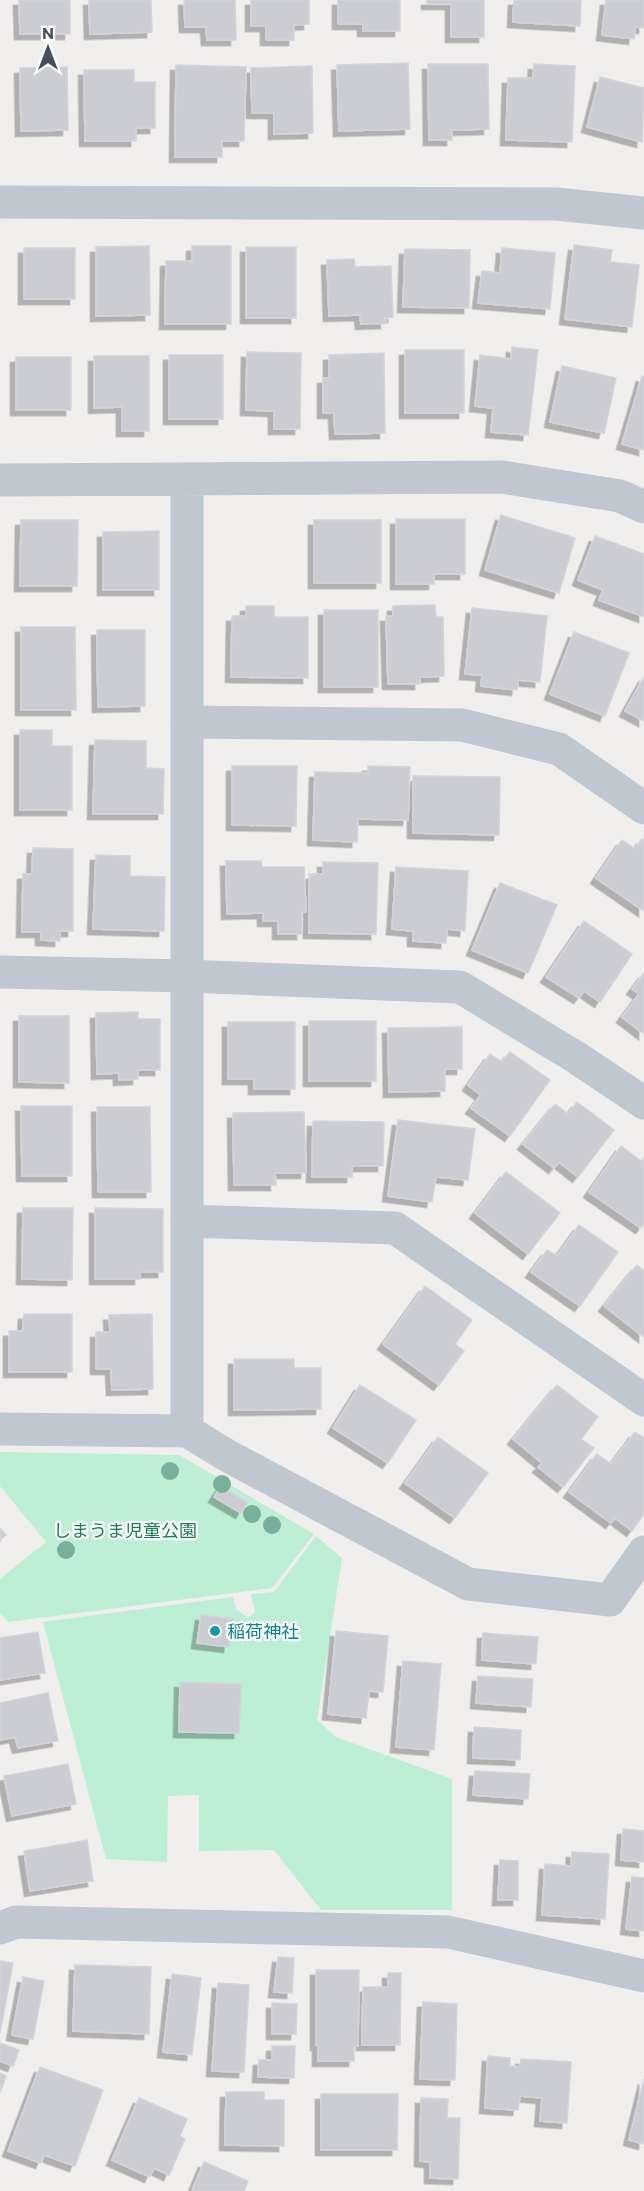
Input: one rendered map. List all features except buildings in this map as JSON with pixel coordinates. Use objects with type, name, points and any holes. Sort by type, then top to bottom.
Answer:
[{"type":"street","points":[[0,202],[556,204],[644,213]]},
{"type":"street","points":[[0,480],[502,477],[620,496],[644,507]]},
{"type":"street","points":[[187,479],[187,1431]]},
{"type":"street","points":[[187,722],[462,725],[559,749],[644,808]]},
{"type":"street","points":[[0,972],[187,976],[460,987],[577,1058],[644,1103]]},
{"type":"street","points":[[187,1221],[394,1228],[644,1400]]},
{"type":"street","points":[[0,1429],[187,1431],[228,1456],[468,1584],[610,1600],[644,1552]]},
{"type":"street","points":[[0,1928],[16,1922],[448,1932],[644,1976]]},
{"type":"green space","name":"しまうま児童公園","points":[[0,1452],[179,1455],[314,1534],[272,1588],[8,1622],[0,1613],[0,1579],[46,1542],[0,1486]]},
{"type":"green space","points":[[316,1536],[342,1558],[317,1720],[336,1737],[452,1779],[452,1910],[321,1910],[274,1850],[199,1851],[199,1795],[168,1796],[167,1862],[106,1859],[43,1622],[233,1597],[236,1609],[248,1618],[255,1612],[251,1594],[274,1592]]},
{"type":"place","name":"稲荷神社","points":[[215,1631]]}]
